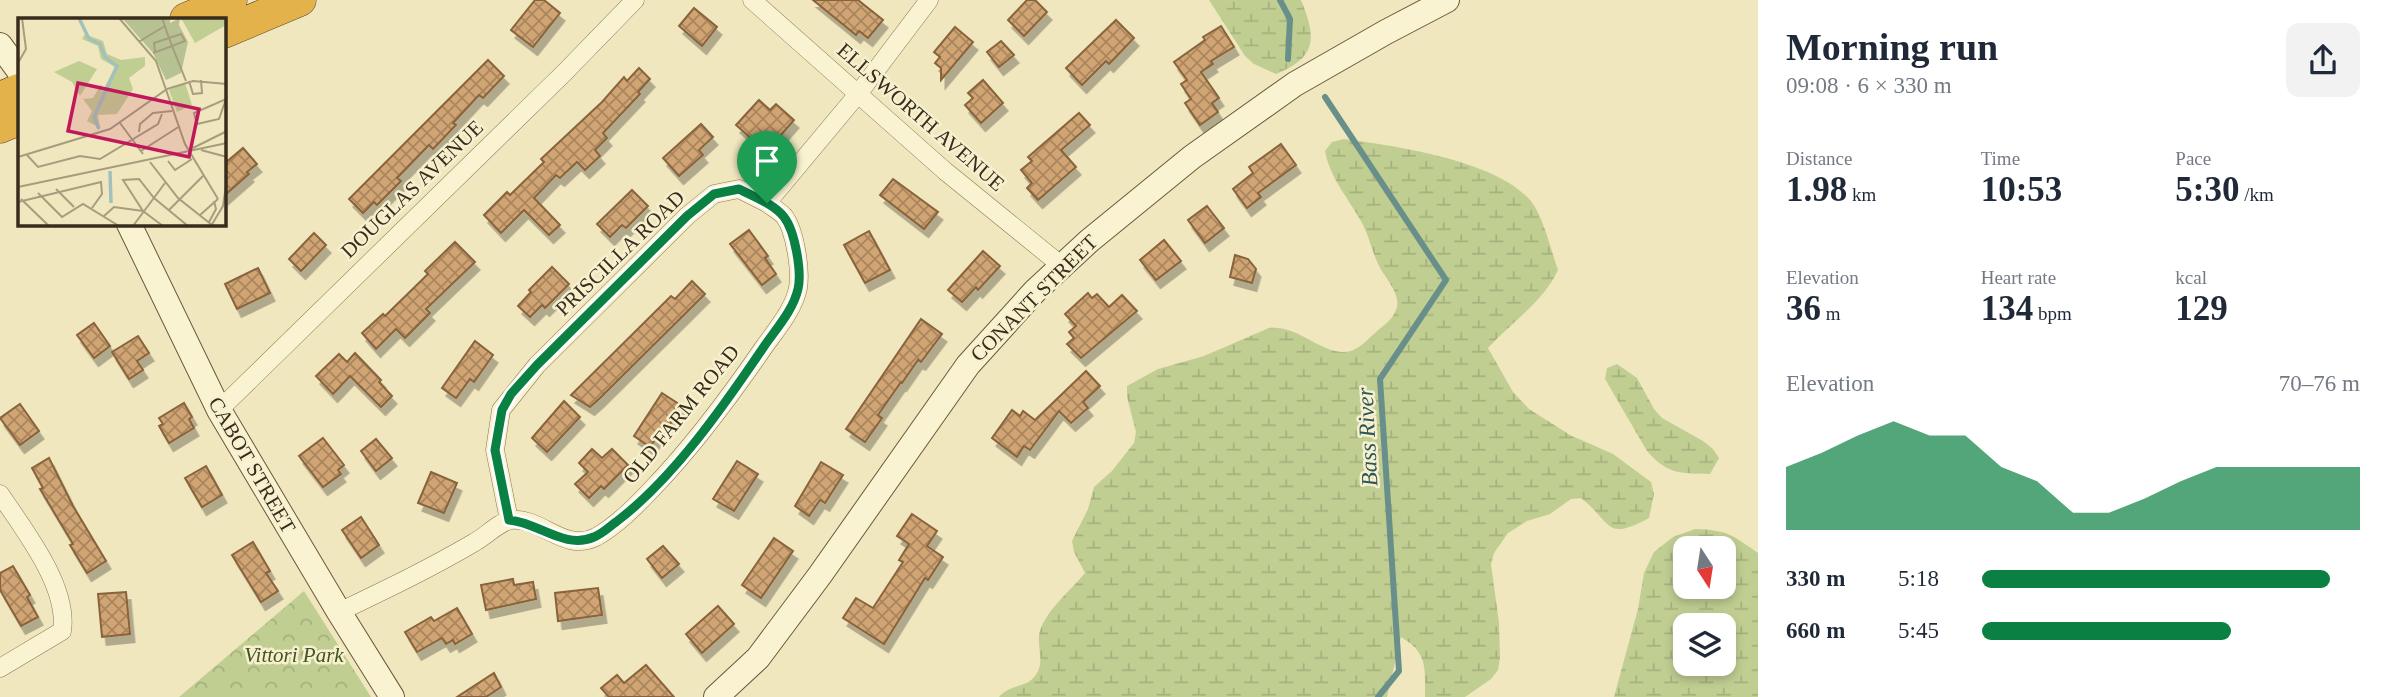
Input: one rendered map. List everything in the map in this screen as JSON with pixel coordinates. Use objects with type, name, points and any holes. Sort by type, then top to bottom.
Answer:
[{"type":"highway","points":[[188,18],[231,0]]},
{"type":"highway","points":[[226,31],[300,0]]},
{"type":"highway","points":[[0,98],[18,90]]},
{"type":"highway","points":[[0,127],[18,119]]},
{"type":"main road","name":"CONANT STREET","points":[[716,697],[758,657],[968,365],[1035,291],[1114,219],[1192,157],[1295,84],[1447,0]]},
{"type":"main road","points":[[0,45],[18,70]]},
{"type":"main road","name":"CABOT STREET","points":[[130,226],[219,410],[338,612],[392,697]]},
{"type":"street","name":"DOUGLAS AVENUE","points":[[219,410],[564,73],[635,0]]},
{"type":"street","name":"ELLSWORTH AVENUE","points":[[752,0],[945,171],[1062,266]]},
{"type":"street","points":[[767,203],[858,94],[929,0]]},
{"type":"street","name":"PRISCILLA ROAD","points":[[509,520],[495,450],[502,410],[511,394],[678,225],[714,194],[739,189],[767,203]]},
{"type":"street","name":"OLD FARM ROAD","points":[[509,520],[523,521],[564,540],[580,541],[596,537],[631,510],[660,481],[729,398],[788,311],[798,289],[799,267],[794,239],[785,217],[767,203]]},
{"type":"street","points":[[0,494],[57,585],[64,618],[62,631],[0,668]]},
{"type":"street","points":[[338,612],[418,575],[509,520]]},
{"type":"green space","points":[[1209,0],[1301,0],[1311,35],[1306,53],[1290,67],[1276,74],[1254,64],[1245,56]]},
{"type":"green space","points":[[1344,139],[1416,151],[1469,165],[1514,186],[1535,206],[1558,270],[1536,302],[1488,348],[1513,392],[1529,409],[1570,435],[1613,454],[1651,482],[1654,494],[1649,518],[1624,529],[1616,529],[1581,498],[1571,499],[1550,514],[1527,521],[1508,533],[1494,553],[1491,564],[1499,623],[1498,670],[1491,679],[1465,697],[1425,697],[1423,662],[1416,649],[1401,637],[1387,697],[999,697],[1035,676],[1040,664],[1041,628],[1055,606],[1085,573],[1074,552],[1072,541],[1088,509],[1094,487],[1112,471],[1134,443],[1136,432],[1127,397],[1127,386],[1158,369],[1204,356],[1269,328],[1289,330],[1325,348],[1349,352],[1361,346],[1393,317],[1397,308],[1396,295],[1379,266],[1364,226],[1327,161],[1325,151],[1332,142]]},
{"type":"green space","points":[[1617,364],[1637,378],[1662,418],[1713,449],[1719,458],[1710,474],[1668,469],[1647,451],[1605,379],[1607,368]]},
{"type":"green space","points":[[1695,529],[1723,532],[1731,536],[1676,536]]},
{"type":"green space","points":[[1673,537],[1673,599],[1736,599],[1736,539],[1758,553],[1758,697],[1614,697],[1638,609],[1644,573],[1654,552]]},
{"type":"green space","name":"Vittori Park","points":[[304,591],[371,697],[179,697]]},
{"type":"building","points":[[535,0],[544,0],[560,13],[533,47],[511,30]]},
{"type":"building","points":[[813,0],[858,0],[883,20],[868,38],[859,31],[856,35]]},
{"type":"building","points":[[1027,0],[1035,0],[1047,12],[1024,36],[1008,20]]},
{"type":"building","points":[[694,8],[717,27],[702,46],[679,26]]},
{"type":"building","points":[[1116,20],[1134,38],[1109,64],[1106,61],[1082,85],[1066,68]]},
{"type":"building","points":[[1221,26],[1234,47],[1211,61],[1213,64],[1201,72],[1219,98],[1212,103],[1218,112],[1200,125],[1185,103],[1191,99],[1181,84],[1187,80],[1174,62],[1205,40],[1203,37]]},
{"type":"building","points":[[955,27],[973,42],[941,80],[941,68],[935,63],[940,57],[934,52]]},
{"type":"building","points":[[1001,41],[1014,55],[999,67],[987,52]]},
{"type":"building","points":[[488,60],[504,76],[483,98],[479,95],[433,149],[429,145],[397,178],[401,181],[377,205],[374,202],[363,213],[349,199]]},
{"type":"building","points":[[639,68],[650,79],[638,92],[640,94],[603,133],[607,138],[595,150],[600,156],[585,170],[577,162],[560,178],[556,175],[534,198],[560,225],[549,235],[524,210],[501,233],[484,215],[507,192],[510,195],[544,162],[541,159],[602,102],[624,77],[627,81]]},
{"type":"building","points":[[983,80],[1003,103],[981,123],[965,105],[973,98],[968,93]]},
{"type":"building","points":[[759,100],[770,110],[776,104],[794,120],[766,152],[736,125]]},
{"type":"building","points":[[1079,113],[1090,125],[1061,150],[1076,167],[1038,200],[1027,188],[1032,183],[1021,170],[1032,161],[1028,157]]},
{"type":"building","points":[[701,124],[713,137],[699,150],[703,155],[679,176],[663,158]]},
{"type":"building","points":[[1281,144],[1296,165],[1258,193],[1261,197],[1247,208],[1233,189],[1253,173],[1249,167]]},
{"type":"building","points":[[243,148],[257,164],[226,194],[226,162]]},
{"type":"building","points":[[893,179],[938,212],[924,229],[880,195]]},
{"type":"building","points":[[632,190],[648,206],[626,228],[622,225],[610,237],[597,224]]},
{"type":"building","points":[[1207,206],[1224,228],[1205,243],[1188,220]]},
{"type":"building","points":[[749,230],[768,256],[765,258],[776,274],[762,285],[730,244]]},
{"type":"building","points":[[869,231],[890,270],[865,283],[844,245]]},
{"type":"building","points":[[314,233],[326,245],[301,271],[289,259]]},
{"type":"building","points":[[1164,240],[1181,261],[1156,280],[1140,260]]},
{"type":"building","points":[[455,242],[475,262],[426,309],[430,313],[405,338],[396,329],[376,349],[362,333],[383,314],[385,316],[428,274],[425,271]]},
{"type":"building","points":[[983,251],[1000,266],[978,290],[976,287],[962,302],[948,290]]},
{"type":"building","points":[[1235,255],[1248,259],[1256,269],[1252,283],[1230,277]]},
{"type":"building","points":[[552,267],[569,284],[545,308],[542,305],[530,317],[518,306],[531,292],[529,290]]},
{"type":"building","points":[[258,268],[270,293],[237,309],[225,284]]},
{"type":"building","points":[[692,281],[705,294],[599,399],[590,407],[571,395],[671,296],[675,299]]},
{"type":"building","points":[[1088,293],[1092,298],[1097,294],[1109,307],[1122,295],[1137,311],[1081,358],[1067,344],[1074,338],[1069,332],[1076,326],[1065,314]]},
{"type":"building","points":[[921,319],[942,334],[921,362],[918,360],[901,382],[878,415],[882,418],[865,442],[846,429]]},
{"type":"building","points":[[94,323],[110,346],[94,358],[77,335]]},
{"type":"building","points":[[138,336],[149,353],[137,361],[143,370],[129,379],[112,352]]},
{"type":"building","points":[[475,341],[493,355],[474,382],[470,379],[456,398],[442,388]]},
{"type":"building","points":[[355,353],[392,396],[381,407],[350,376],[333,394],[316,376],[339,354],[347,362]]},
{"type":"building","points":[[1086,371],[1100,386],[1083,402],[1088,408],[1071,423],[1059,411],[1030,450],[1024,446],[1017,457],[992,438],[1012,410],[1020,416],[1023,411],[1035,420]]},
{"type":"building","points":[[662,393],[682,406],[663,435],[660,432],[650,447],[634,436]]},
{"type":"building","points":[[564,401],[580,417],[547,452],[532,438]]},
{"type":"building","points":[[184,403],[192,417],[189,419],[194,428],[169,443],[159,426],[163,424],[159,418]]},
{"type":"building","points":[[20,404],[39,431],[20,445],[0,418]]},
{"type":"building","points":[[323,438],[344,465],[338,470],[341,474],[323,487],[299,456]]},
{"type":"building","points":[[376,439],[392,458],[376,471],[361,451]]},
{"type":"building","points":[[592,449],[602,458],[612,449],[628,465],[604,489],[601,486],[589,498],[575,484],[588,472],[579,463]]},
{"type":"building","points":[[49,458],[73,506],[106,561],[87,573],[40,489],[43,488],[32,468]]},
{"type":"building","points":[[737,461],[758,474],[734,511],[713,499]]},
{"type":"building","points":[[821,462],[843,475],[825,503],[820,500],[809,516],[795,506]]},
{"type":"building","points":[[206,466],[222,495],[202,507],[185,478]]},
{"type":"building","points":[[431,472],[457,483],[444,513],[418,503]]},
{"type":"building","points":[[912,514],[937,531],[927,546],[943,557],[928,580],[925,578],[884,644],[843,618],[856,598],[873,608],[903,562],[899,560],[909,544],[897,536]]},
{"type":"building","points":[[361,517],[379,545],[361,558],[342,530]]},
{"type":"building","points":[[774,538],[793,551],[761,598],[742,585]]},
{"type":"building","points":[[253,542],[270,571],[266,573],[278,591],[261,602],[232,555]]},
{"type":"building","points":[[663,546],[679,564],[662,578],[647,559]]},
{"type":"building","points":[[13,566],[30,595],[27,597],[38,617],[21,626],[0,590],[0,573]]},
{"type":"building","points":[[513,579],[514,585],[533,582],[536,599],[486,610],[481,585]]},
{"type":"building","points":[[598,588],[602,615],[558,621],[555,593]]},
{"type":"building","points":[[126,592],[130,634],[102,637],[98,594]]},
{"type":"building","points":[[718,606],[734,624],[702,653],[686,634]]},
{"type":"building","points":[[457,608],[472,634],[455,644],[453,640],[446,644],[442,638],[417,652],[405,632],[431,617],[434,621]]},
{"type":"building","points":[[646,665],[674,697],[609,697],[601,688],[617,675],[624,683]]},
{"type":"building","points":[[494,673],[501,687],[486,697],[457,697]]},
{"type":"waterway","name":"Bass River","points":[[1280,0],[1290,19],[1288,59]]},
{"type":"waterway","name":"Bass River","points":[[1325,97],[1446,280],[1380,379],[1399,671],[1378,697]]},
{"type":"route","points":[[739,189],[767,203],[785,217],[794,239],[799,267],[798,289],[788,311],[729,398],[669,472],[631,510],[596,537],[580,541],[564,540],[523,521],[509,520],[495,450],[497,425],[511,394],[687,216],[714,194],[739,189]]}]
